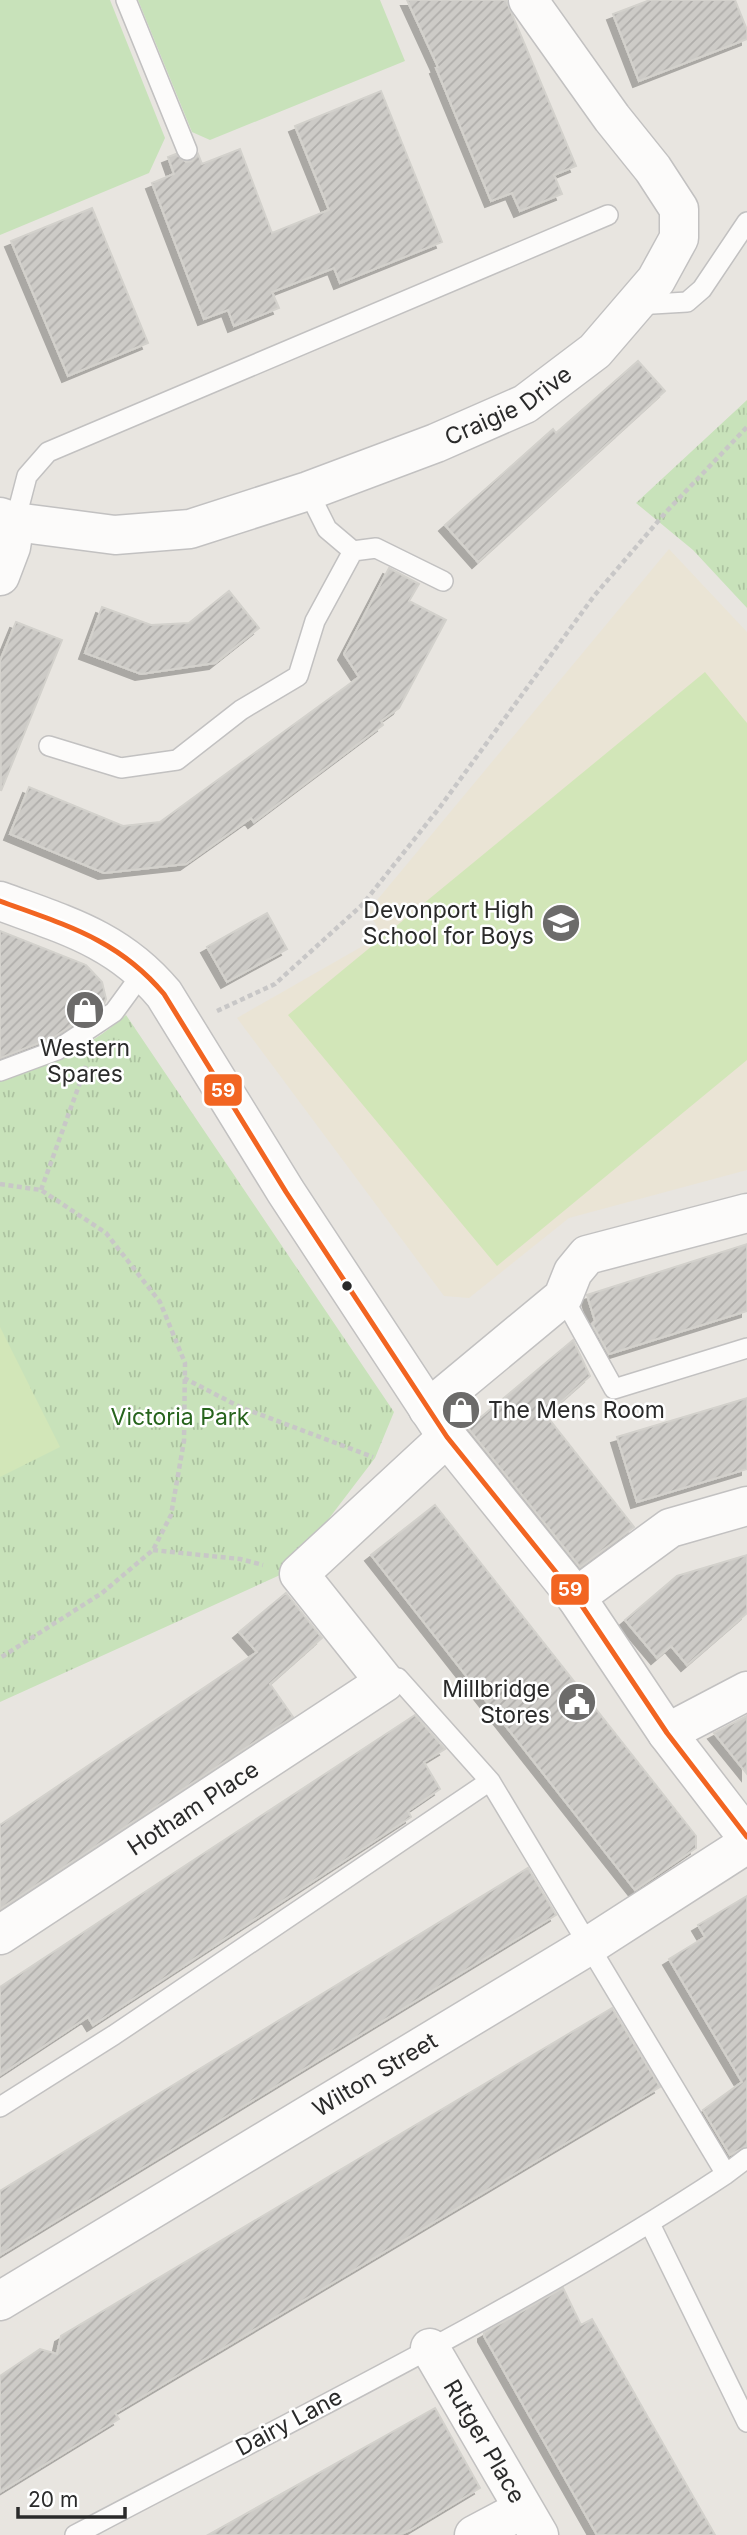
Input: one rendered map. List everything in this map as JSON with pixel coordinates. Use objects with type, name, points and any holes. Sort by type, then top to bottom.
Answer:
[{"type":"street","name":"Craigie Drive","points":[[7,519],[115,535],[190,529],[308,491],[436,443],[525,404],[595,351],[656,280],[678,238],[679,209],[653,169],[612,118],[535,3]]},
{"type":"street","points":[[0,576],[11,547],[7,519]]},
{"type":"street","points":[[0,901],[80,931],[116,949],[154,983],[438,1423],[576,1597],[667,1733],[747,1837]]},
{"type":"street","points":[[385,1682],[299,1574],[414,1468],[438,1423],[563,1297],[573,1272],[587,1255],[747,1213]]},
{"type":"street","points":[[576,1597],[670,1528],[747,1506]]},
{"type":"street","name":"Hotham Place","points":[[0,1935],[385,1682]]},
{"type":"street","points":[[667,1733],[747,1691]]},
{"type":"street","name":"Wilton Street","points":[[0,2301],[590,1945],[747,1844]]},
{"type":"street","name":"Rutger Place","points":[[430,2348],[531,2522]]},
{"type":"street","points":[[474,2535],[531,2522]]},
{"type":"lane","points":[[126,0],[187,150]]},
{"type":"lane","points":[[7,519],[27,476],[48,452],[608,215]]},
{"type":"lane","points":[[636,305],[687,302],[702,289],[747,222]]},
{"type":"lane","points":[[308,491],[327,529],[353,551],[376,548],[443,581]]},
{"type":"lane","points":[[49,746],[121,768],[177,760],[241,710],[298,676],[315,621],[353,551]]},
{"type":"lane","points":[[0,1071],[57,1049],[154,983]]},
{"type":"lane","points":[[563,1297],[614,1389],[747,1348]]},
{"type":"lane","points":[[385,1682],[398,1678],[490,1781],[726,2174]]},
{"type":"lane","points":[[0,2107],[114,2035],[490,1781]]},
{"type":"lane","name":"Dairy Lane","points":[[75,2535],[430,2348],[650,2224],[747,2158]]},
{"type":"lane","points":[[650,2224],[747,2422]]},
{"type":"path","points":[[184,1027],[275,984],[362,905],[440,807],[594,596],[666,512],[747,427]]},
{"type":"path","points":[[41,1190],[83,1070],[89,1061]]},
{"type":"path","points":[[0,1184],[41,1190],[106,1233],[160,1302],[185,1363],[184,1441],[171,1515],[153,1550],[102,1593],[0,1658]]},
{"type":"path","points":[[184,1378],[240,1407],[375,1458],[414,1468]]},
{"type":"path","points":[[153,1550],[240,1559],[299,1574]]},
{"type":"shaded area","name":"Devonport High School for Boys","points":[[669,549],[747,632],[747,1170],[569,1218],[469,1298],[444,1296],[237,1018],[382,935],[368,911]]},
{"type":"green space","points":[[0,0],[110,0],[165,138],[149,173],[0,235]]},
{"type":"green space","points":[[138,0],[380,0],[405,61],[210,140],[192,132]]},
{"type":"green space","points":[[747,400],[747,608],[693,550],[636,503]]},
{"type":"green space","name":"Devonport High School for Boys","points":[[705,672],[747,723],[747,1060],[497,1266],[288,1015]]},
{"type":"green space","name":"Victoria Park","points":[[126,1015],[394,1412],[375,1458],[289,1571],[0,1702],[0,1078],[81,1047]]},
{"type":"green space","points":[[0,1327],[60,1447],[0,1477]]},
{"type":"building","points":[[407,0],[506,0],[576,166],[554,175],[562,194],[520,211],[512,193],[491,201],[436,68],[438,67]]},
{"type":"building","points":[[650,0],[735,0],[747,30],[747,39],[639,81],[613,14]]},
{"type":"building","points":[[381,91],[442,242],[340,283],[334,268],[272,292],[279,308],[234,326],[228,310],[204,319],[152,183],[174,174],[168,157],[176,154],[186,162],[192,161],[198,154],[202,164],[240,149],[272,233],[329,210],[295,126]]},
{"type":"building","points":[[92,208],[148,343],[68,376],[11,241]]},
{"type":"building","points":[[638,361],[665,391],[478,562],[445,525],[553,429],[556,433]]},
{"type":"building","points":[[389,568],[419,584],[409,601],[446,620],[399,708],[381,721],[383,725],[254,822],[251,818],[186,864],[104,873],[10,834],[29,787],[123,826],[160,822],[359,677],[344,654]]},
{"type":"building","points":[[229,591],[259,628],[215,663],[141,674],[85,653],[102,607],[151,625],[189,623]]},
{"type":"building","points":[[16,622],[62,640],[1,791],[0,661]]},
{"type":"building","points":[[267,913],[287,949],[227,982],[207,947]]},
{"type":"building","points":[[0,931],[86,965],[102,982],[106,999],[104,1004],[54,1037],[0,1058]]},
{"type":"building","points":[[747,1244],[747,1311],[609,1354],[592,1324],[595,1321],[587,1295]]},
{"type":"building","points":[[573,1340],[590,1376],[546,1415],[634,1527],[580,1567],[468,1428]]},
{"type":"building","points":[[747,1398],[747,1469],[637,1502],[617,1437]]},
{"type":"building","points":[[435,1505],[696,1836],[696,1848],[635,1890],[371,1555]]},
{"type":"building","points":[[747,1555],[747,1613],[687,1665],[671,1646],[657,1658],[625,1620],[677,1576]]},
{"type":"building","points":[[286,1593],[322,1638],[270,1684],[293,1717],[0,1909],[0,1825],[257,1652],[239,1632]]},
{"type":"building","points":[[415,1715],[445,1749],[424,1762],[440,1789],[408,1811],[411,1817],[93,2025],[88,2017],[0,2075],[0,1987]]},
{"type":"building","points":[[747,1716],[747,1774],[714,1733]]},
{"type":"building","points":[[528,1868],[556,1915],[0,2255],[0,2191]]},
{"type":"building","points":[[747,1896],[747,2146],[730,2155],[703,2110],[742,2082],[669,1959],[705,1937],[698,1925]]},
{"type":"building","points":[[612,2008],[660,2087],[115,2413],[119,2419],[0,2492],[0,2376],[40,2349],[57,2354],[61,2336]]},
{"type":"building","points":[[563,2288],[581,2325],[592,2319],[715,2535],[597,2535],[484,2336],[484,2333]]},
{"type":"building","points":[[435,2408],[480,2488],[410,2530],[399,2535],[208,2535]]},
{"type":"transit line","name":"59","points":[[0,901],[68,926],[109,947],[146,975],[164,994],[286,1192],[447,1437],[576,1597],[667,1733],[747,1837]]},
{"type":"place","name":"Devonport High School for Boys","points":[[561,923]]},
{"type":"place","name":"Western Spares","points":[[85,1010]]},
{"type":"place","name":"The Mens Room","points":[[461,1410]]},
{"type":"place","name":"Millbridge Stores","points":[[577,1702]]}]
